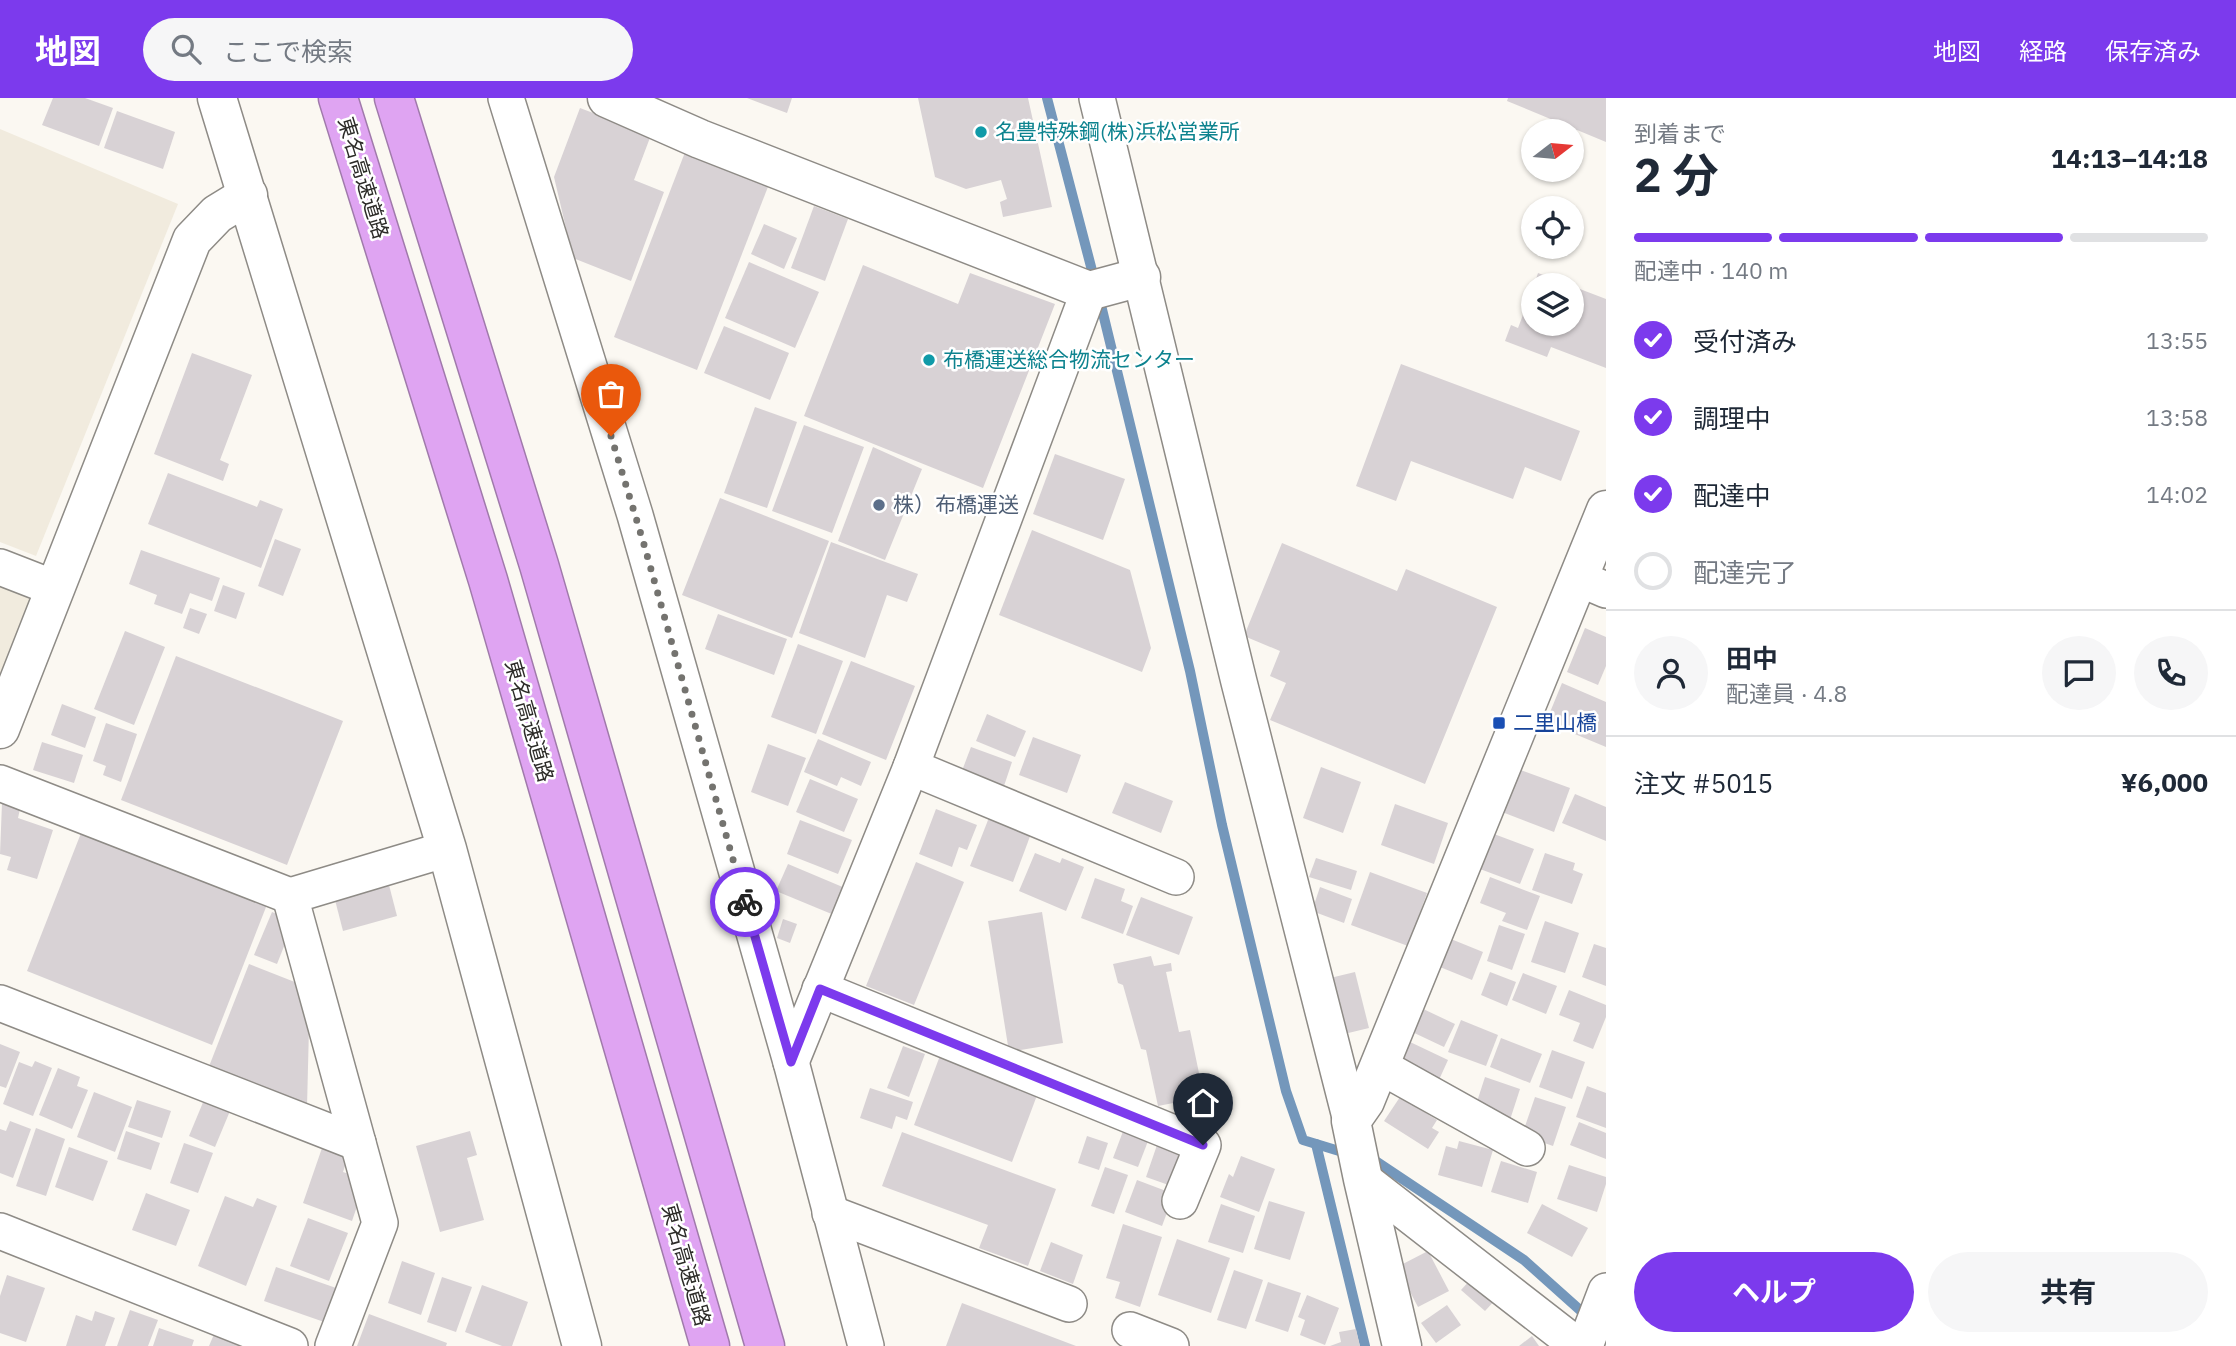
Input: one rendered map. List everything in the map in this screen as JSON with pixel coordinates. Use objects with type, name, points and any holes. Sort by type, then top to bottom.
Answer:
[{"type":"highway","name":"東名高速道路","points":[[338,98],[488,580],[710,1346]]},
{"type":"highway","points":[[394,98],[539,565],[765,1346]]},
{"type":"street","points":[[217,98],[447,849],[582,1346]]},
{"type":"street","points":[[506,98],[635,515],[791,1062],[866,1346]]},
{"type":"street","points":[[607,98],[700,139],[1089,290],[1141,278]]},
{"type":"street","points":[[1097,98],[1242,695],[1351,1121],[1402,1346]]},
{"type":"street","points":[[0,730],[192,240],[217,214],[248,195]]},
{"type":"street","points":[[791,1062],[911,767],[1089,290]]},
{"type":"street","points":[[1351,1121],[1365,1101],[1592,584],[1606,510]]},
{"type":"street","points":[[0,567],[54,588]]},
{"type":"street","points":[[911,767],[1176,877]]},
{"type":"street","points":[[0,783],[290,896],[447,849]]},
{"type":"street","points":[[290,896],[380,1223],[333,1346]]},
{"type":"street","points":[[820,989],[1203,1145],[1180,1200]]},
{"type":"street","points":[[0,1003],[358,1143]]},
{"type":"street","points":[[1380,1066],[1527,1148]]},
{"type":"street","points":[[1363,1179],[1578,1346]]},
{"type":"street","points":[[830,1213],[1069,1304]]},
{"type":"street","points":[[0,1231],[290,1346]]},
{"type":"street","points":[[1584,1346],[1604,1296]]},
{"type":"street","points":[[1130,1330],[1171,1346]]},
{"type":"shaded area","points":[[0,129],[178,204],[36,556],[0,542]]},
{"type":"shaded area","points":[[0,575],[38,590],[0,682]]},
{"type":"building","points":[[53,98],[85,98],[113,108],[99,146],[42,125]]},
{"type":"building","points":[[747,98],[792,98],[787,113]]},
{"type":"building","name":"名豊特殊鋼(株)浜松営業所","points":[[918,98],[1028,98],[1052,207],[1003,217],[1000,202],[1007,199],[1001,180],[966,189],[935,177]]},
{"type":"building","points":[[1508,98],[1606,98],[1606,142],[1584,133],[1584,119],[1550,119],[1507,101]]},
{"type":"building","points":[[580,108],[651,135],[634,180],[664,192],[631,281],[573,258],[554,177]]},
{"type":"building","points":[[117,111],[175,132],[163,169],[104,148]]},
{"type":"building","points":[[687,147],[771,179],[697,370],[614,337]]},
{"type":"building","points":[[814,206],[848,219],[825,281],[791,268]]},
{"type":"building","points":[[764,224],[797,238],[784,269],[751,254]]},
{"type":"building","points":[[749,262],[819,292],[795,348],[725,318]]},
{"type":"building","name":"布橋運送総合物流センター","points":[[863,265],[958,304],[970,273],[1055,304],[983,488],[804,416]]},
{"type":"building","points":[[1584,291],[1606,299],[1606,368],[1551,347],[1547,357],[1505,341],[1511,325],[1518,328],[1521,320],[1521,336],[1584,336]]},
{"type":"building","points":[[724,326],[789,353],[770,400],[704,373]]},
{"type":"building","points":[[192,353],[252,375],[220,460],[229,464],[223,481],[154,454]]},
{"type":"building","points":[[1401,364],[1580,431],[1561,481],[1525,467],[1513,499],[1411,461],[1396,501],[1356,486]]},
{"type":"building","points":[[755,407],[797,422],[767,508],[724,493]]},
{"type":"building","points":[[804,425],[864,447],[832,533],[772,511]]},
{"type":"building","name":"株）布橋運送","points":[[873,447],[922,469],[885,560],[838,541]]},
{"type":"building","points":[[1055,454],[1125,479],[1103,540],[1033,514]]},
{"type":"building","points":[[168,473],[257,507],[260,500],[283,509],[261,568],[148,524]]},
{"type":"building","points":[[720,498],[829,541],[792,638],[682,595]]},
{"type":"building","points":[[1032,530],[1130,570],[1151,648],[1142,672],[999,615]]},
{"type":"building","points":[[275,539],[301,549],[283,596],[258,586]]},
{"type":"building","points":[[831,542],[918,574],[907,602],[887,595],[865,658],[799,633]]},
{"type":"building","points":[[1282,543],[1397,591],[1406,569],[1497,607],[1425,784],[1270,720],[1286,683],[1270,676],[1280,651],[1244,636]]},
{"type":"building","points":[[141,550],[220,578],[212,601],[190,593],[182,614],[154,604],[157,595],[129,584]]},
{"type":"building","points":[[223,585],[245,593],[236,619],[214,611]]},
{"type":"building","points":[[190,608],[207,614],[199,634],[183,628]]},
{"type":"building","points":[[718,614],[787,639],[774,675],[705,649]]},
{"type":"building","points":[[1585,628],[1606,637],[1606,666],[1598,685],[1567,672]]},
{"type":"building","points":[[125,631],[165,647],[134,725],[94,709]]},
{"type":"building","points":[[798,644],[843,661],[816,734],[771,717]]},
{"type":"building","points":[[176,656],[343,721],[287,865],[121,800]]},
{"type":"building","points":[[851,661],[915,686],[886,760],[822,734]]},
{"type":"building","points":[[1562,683],[1606,702],[1606,747],[1546,722]]},
{"type":"building","points":[[62,704],[96,717],[85,748],[51,735]]},
{"type":"building","points":[[987,714],[1026,731],[1015,757],[976,741]]},
{"type":"building","points":[[106,723],[137,734],[121,782],[103,775],[106,766],[93,761]]},
{"type":"building","points":[[1033,737],[1081,755],[1067,793],[1019,775]]},
{"type":"building","points":[[818,739],[871,762],[861,786],[841,777],[837,786],[804,772]]},
{"type":"building","points":[[42,742],[83,755],[74,783],[33,770]]},
{"type":"building","points":[[768,744],[806,758],[788,806],[751,792]]},
{"type":"building","points":[[971,747],[1012,762],[1002,792],[960,776]]},
{"type":"building","points":[[1321,767],[1361,782],[1343,833],[1303,818]]},
{"type":"building","points":[[1518,769],[1570,788],[1554,832],[1502,812]]},
{"type":"building","points":[[810,779],[858,799],[844,832],[796,812]]},
{"type":"building","points":[[1125,782],[1173,801],[1161,833],[1112,813]]},
{"type":"building","points":[[1575,794],[1606,807],[1606,841],[1562,823]]},
{"type":"building","points":[[2,803],[20,809],[18,818],[53,830],[37,879],[7,870],[11,857],[0,854]]},
{"type":"building","points":[[1395,804],[1448,823],[1434,864],[1381,845]]},
{"type":"building","points":[[936,809],[977,825],[967,850],[959,847],[952,867],[919,854]]},
{"type":"building","points":[[990,815],[1032,831],[1013,882],[970,866]]},
{"type":"building","points":[[800,820],[852,840],[838,874],[787,854]]},
{"type":"building","points":[[83,828],[268,902],[212,1045],[27,971]]},
{"type":"building","points":[[1494,834],[1534,849],[1520,884],[1480,869]]},
{"type":"building","points":[[1035,853],[1060,863],[1062,858],[1084,867],[1066,911],[1019,891]]},
{"type":"building","points":[[1545,853],[1575,863],[1573,870],[1583,874],[1572,904],[1532,890]]},
{"type":"building","points":[[1316,858],[1357,871],[1351,890],[1309,877]]},
{"type":"building","points":[[916,862],[964,882],[914,1005],[866,986]]},
{"type":"building","points":[[788,864],[845,888],[834,915],[776,891]]},
{"type":"building","points":[[1370,872],[1427,893],[1408,946],[1351,925]]},
{"type":"building","points":[[1490,877],[1540,896],[1527,930],[1502,921],[1506,913],[1480,903]]},
{"type":"building","points":[[1095,878],[1125,889],[1121,901],[1133,906],[1123,934],[1081,918]]},
{"type":"building","points":[[389,885],[397,916],[343,931],[335,900]]},
{"type":"building","points":[[1320,887],[1352,899],[1344,923],[1312,911]]},
{"type":"building","points":[[1141,897],[1193,917],[1179,955],[1126,935]]},
{"type":"building","points":[[272,912],[294,921],[277,964],[254,955]]},
{"type":"building","points":[[1042,912],[1063,1043],[1009,1052],[988,921]]},
{"type":"building","points":[[783,919],[797,924],[790,943],[777,938]]},
{"type":"building","points":[[1545,921],[1579,933],[1565,973],[1531,962]]},
{"type":"building","points":[[1499,925],[1525,934],[1512,970],[1487,961]]},
{"type":"building","points":[[1446,937],[1483,952],[1472,980],[1435,965]]},
{"type":"building","points":[[1594,944],[1606,948],[1606,986],[1582,977]]},
{"type":"building","points":[[1151,956],[1154,966],[1171,963],[1172,971],[1166,972],[1179,1032],[1190,1030],[1204,1097],[1158,1106],[1146,1050],[1141,1049],[1123,985],[1118,983],[1113,964]]},
{"type":"building","points":[[249,964],[310,988],[307,1107],[208,1069]]},
{"type":"building","points":[[1355,972],[1369,1028],[1340,1035],[1326,979]]},
{"type":"building","points":[[1490,972],[1516,982],[1507,1006],[1481,995]]},
{"type":"building","points":[[1523,973],[1557,986],[1546,1014],[1512,1000]]},
{"type":"building","points":[[1569,990],[1606,1005],[1606,1017],[1593,1049],[1573,1041],[1580,1023],[1559,1015]]},
{"type":"building","points":[[1419,1007],[1455,1024],[1444,1047],[1408,1030]]},
{"type":"building","points":[[1461,1020],[1498,1035],[1486,1066],[1448,1052]]},
{"type":"building","points":[[1501,1038],[1542,1054],[1530,1083],[1490,1067]]},
{"type":"building","points":[[1408,1041],[1448,1060],[1438,1082],[1397,1064]]},
{"type":"building","points":[[0,1044],[20,1052],[6,1088],[0,1086]]},
{"type":"building","points":[[903,1046],[925,1054],[909,1097],[887,1088]]},
{"type":"building","points":[[1552,1050],[1585,1062],[1572,1099],[1539,1087]]},
{"type":"building","points":[[941,1053],[1039,1090],[1012,1162],[914,1125]]},
{"type":"building","points":[[35,1061],[52,1068],[33,1116],[3,1104],[19,1062],[32,1067]]},
{"type":"building","points":[[58,1068],[80,1077],[77,1086],[88,1090],[72,1129],[39,1115]]},
{"type":"building","points":[[1485,1077],[1520,1089],[1508,1126],[1473,1114]]},
{"type":"building","points":[[1587,1086],[1606,1093],[1606,1128],[1576,1117]]},
{"type":"building","points":[[870,1088],[913,1102],[907,1120],[896,1116],[892,1129],[860,1118]]},
{"type":"building","points":[[94,1092],[132,1107],[115,1152],[77,1137]]},
{"type":"building","points":[[1400,1097],[1437,1120],[1432,1128],[1439,1132],[1428,1149],[1384,1121]]},
{"type":"building","points":[[1535,1097],[1566,1107],[1553,1146],[1522,1135]]},
{"type":"building","points":[[137,1100],[171,1111],[162,1138],[128,1127]]},
{"type":"building","points":[[204,1100],[230,1111],[215,1147],[189,1136]]},
{"type":"building","points":[[10,1121],[31,1129],[13,1178],[0,1173],[0,1129],[6,1131]]},
{"type":"building","points":[[1579,1122],[1606,1133],[1606,1159],[1570,1145]]},
{"type":"building","points":[[1125,1126],[1150,1136],[1138,1167],[1113,1158]]},
{"type":"building","points":[[36,1128],[65,1139],[46,1196],[16,1186]]},
{"type":"building","points":[[126,1131],[160,1143],[151,1170],[117,1159]]},
{"type":"building","points":[[470,1131],[477,1155],[467,1158],[484,1220],[440,1232],[416,1146]]},
{"type":"building","points":[[902,1132],[1056,1189],[1028,1266],[979,1248],[988,1225],[882,1186]]},
{"type":"building","points":[[1087,1136],[1108,1143],[1099,1170],[1078,1163]]},
{"type":"building","points":[[1459,1141],[1493,1150],[1482,1187],[1438,1175],[1446,1146],[1457,1149]]},
{"type":"building","points":[[184,1143],[213,1153],[198,1193],[170,1183]]},
{"type":"building","points":[[1157,1145],[1188,1156],[1177,1188],[1146,1177]]},
{"type":"building","points":[[69,1147],[108,1161],[93,1201],[55,1187]]},
{"type":"building","points":[[322,1148],[348,1157],[343,1172],[366,1180],[352,1221],[303,1203]]},
{"type":"building","points":[[1241,1156],[1275,1169],[1259,1212],[1220,1197],[1229,1174],[1233,1177]]},
{"type":"building","points":[[1501,1161],[1537,1172],[1528,1203],[1491,1192]]},
{"type":"building","points":[[1569,1165],[1606,1177],[1597,1212],[1557,1199]]},
{"type":"building","points":[[1105,1167],[1128,1175],[1114,1214],[1091,1206]]},
{"type":"building","points":[[1137,1180],[1174,1194],[1162,1226],[1125,1212]]},
{"type":"building","points":[[146,1193],[190,1210],[176,1246],[132,1230]]},
{"type":"building","points":[[225,1196],[253,1207],[257,1198],[277,1206],[246,1286],[198,1266]]},
{"type":"building","points":[[1269,1201],[1305,1212],[1290,1260],[1254,1249]]},
{"type":"building","points":[[1221,1204],[1255,1216],[1243,1253],[1208,1242]]},
{"type":"building","points":[[1542,1204],[1588,1228],[1572,1257],[1527,1233]]},
{"type":"building","points":[[308,1218],[348,1233],[329,1281],[290,1266]]},
{"type":"building","points":[[1123,1224],[1162,1237],[1140,1307],[1115,1298],[1120,1282],[1106,1278]]},
{"type":"building","points":[[1177,1239],[1230,1258],[1211,1313],[1158,1295]]},
{"type":"building","points":[[1051,1242],[1083,1255],[1073,1284],[1040,1271]]},
{"type":"building","points":[[1428,1251],[1449,1291],[1418,1307],[1397,1267]]},
{"type":"building","points":[[402,1261],[435,1273],[421,1315],[388,1303]]},
{"type":"building","points":[[276,1267],[339,1289],[327,1323],[264,1301]]},
{"type":"building","points":[[1234,1270],[1263,1280],[1246,1329],[1217,1320]]},
{"type":"building","points":[[7,1275],[45,1288],[26,1342],[0,1333],[0,1296]]},
{"type":"building","points":[[442,1277],[472,1287],[456,1332],[427,1322]]},
{"type":"building","points":[[1472,1278],[1496,1299],[1485,1311],[1461,1290]]},
{"type":"building","points":[[1268,1282],[1301,1293],[1288,1332],[1255,1321]]},
{"type":"building","points":[[482,1285],[528,1302],[512,1346],[502,1346],[465,1332]]},
{"type":"building","points":[[1307,1295],[1339,1308],[1325,1345],[1300,1335],[1305,1320],[1298,1317]]},
{"type":"building","points":[[962,1303],[1076,1346],[946,1346]]},
{"type":"building","points":[[1447,1305],[1461,1325],[1436,1343],[1421,1323]]},
{"type":"building","points":[[130,1310],[158,1320],[148,1346],[117,1346]]},
{"type":"building","points":[[95,1311],[115,1318],[105,1346],[66,1346],[76,1315],[92,1321]]},
{"type":"building","points":[[369,1314],[447,1343],[446,1346],[357,1346]]},
{"type":"building","points":[[159,1328],[194,1340],[192,1346],[153,1346]]},
{"type":"building","points":[[1356,1329],[1360,1346],[1330,1346],[1341,1342],[1339,1332]]},
{"type":"building","points":[[215,1332],[247,1346],[209,1346]]},
{"type":"building","points":[[1532,1336],[1539,1346],[1519,1346]]},
{"type":"waterway","points":[[1047,98],[1095,282]]},
{"type":"waterway","points":[[1099,297],[1190,671],[1222,825],[1286,1091],[1303,1140],[1349,1154]]},
{"type":"waterway","points":[[1316,1144],[1365,1346]]},
{"type":"waterway","points":[[1367,1159],[1377,1162],[1524,1260],[1590,1319]]},
{"type":"way so far","points":[[611,436],[745,902]]},
{"type":"place","name":"名豊特殊鋼(株)浜松営業所","points":[[981,132]]},
{"type":"place","name":"布橋運送総合物流センター","points":[[929,360]]},
{"type":"place","name":"株）布橋運送","points":[[879,505]]},
{"type":"place","name":"二里山橋","points":[[1499,723]]},
{"type":"route","points":[[745,902],[791,1062],[820,989],[1203,1145]]}]
